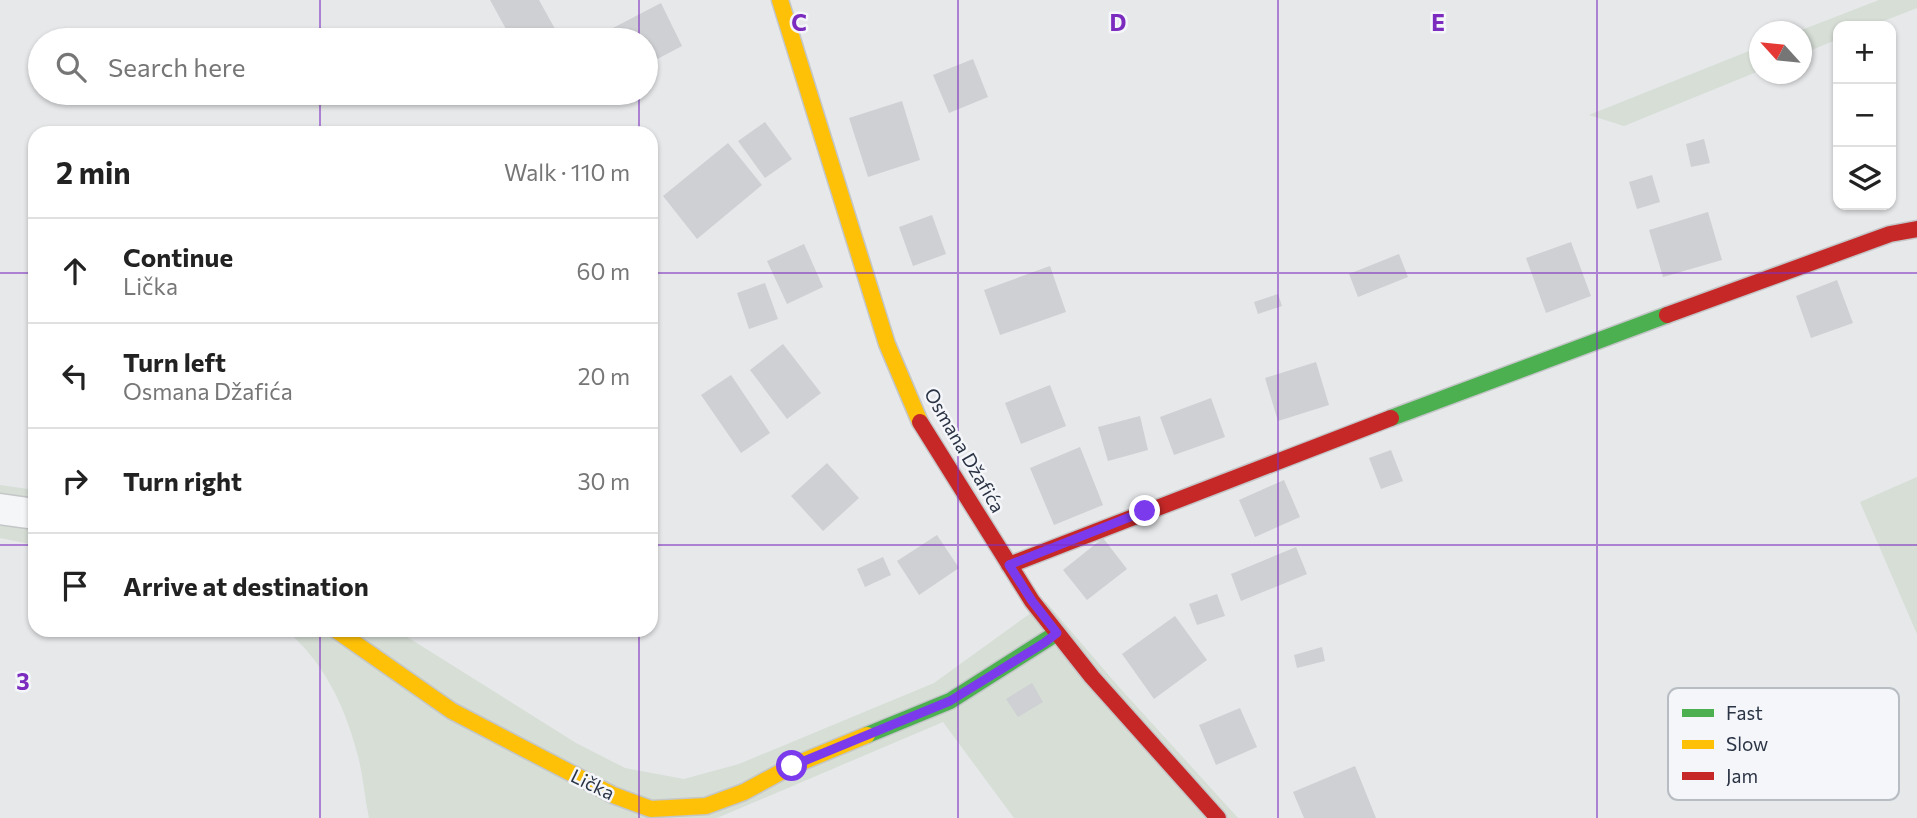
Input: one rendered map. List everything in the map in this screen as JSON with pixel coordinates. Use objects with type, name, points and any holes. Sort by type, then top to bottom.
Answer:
[{"type":"street","name":"Osmana Džafića","points":[[780,0],[871,295],[916,416],[1032,601],[1092,677],[1218,818]]},
{"type":"street","points":[[1009,565],[1656,318],[1890,234],[1917,229]]},
{"type":"street","points":[[0,509],[28,513]]},
{"type":"street","name":"Lička","points":[[345,637],[452,711],[613,795],[650,809],[706,806],[744,792],[792,766],[950,701],[1057,633]]},
{"type":"shaded area","points":[[1879,0],[1917,0],[1917,8],[1884,21],[1833,21],[1833,41],[1812,50],[1812,26]]},
{"type":"shaded area","points":[[1749,51],[1749,75],[1624,126],[1589,115]]},
{"type":"shaded area","points":[[1917,477],[1917,634],[1860,502]]},
{"type":"shaded area","points":[[0,485],[28,489],[28,544],[0,538]]},
{"type":"shaded area","points":[[1046,602],[1238,818],[1014,818],[943,722],[717,818],[369,818],[358,757],[338,699],[321,669],[294,637],[407,637],[576,743],[625,768],[684,779],[739,764],[934,683]]},
{"type":"building","points":[[490,0],[539,0],[554,28],[505,28]]},
{"type":"building","points":[[661,3],[682,46],[658,59],[658,28],[613,28]]},
{"type":"building","points":[[973,59],[988,97],[949,113],[933,75]]},
{"type":"building","points":[[902,101],[920,160],[868,177],[849,118]]},
{"type":"building","points":[[765,122],[792,159],[765,178],[738,141]]},
{"type":"building","points":[[1704,139],[1710,163],[1691,167],[1686,144]]},
{"type":"building","points":[[728,143],[762,185],[697,239],[663,196]]},
{"type":"building","points":[[1652,175],[1660,202],[1637,209],[1629,182]]},
{"type":"building","points":[[1708,212],[1722,260],[1663,277],[1649,230]]},
{"type":"building","points":[[932,215],[946,254],[913,266],[899,227]]},
{"type":"building","points":[[1571,242],[1591,296],[1546,313],[1526,258]]},
{"type":"building","points":[[804,244],[823,287],[787,304],[767,261]]},
{"type":"building","points":[[1399,254],[1408,277],[1358,297],[1349,274]]},
{"type":"building","points":[[1050,266],[1066,312],[1000,335],[984,290]]},
{"type":"building","points":[[1837,280],[1853,323],[1811,338],[1796,296]]},
{"type":"building","points":[[765,283],[778,319],[749,329],[737,293]]},
{"type":"building","points":[[1278,294],[1282,306],[1258,314],[1254,302]]},
{"type":"building","points":[[783,344],[821,393],[787,419],[750,370]]},
{"type":"building","points":[[1316,362],[1329,405],[1278,421],[1265,378]]},
{"type":"building","points":[[731,375],[770,433],[741,453],[701,395]]},
{"type":"building","points":[[1050,385],[1066,426],[1021,444],[1005,403]]},
{"type":"building","points":[[1211,398],[1225,437],[1174,455],[1160,417]]},
{"type":"building","points":[[1140,416],[1148,450],[1108,461],[1098,427]]},
{"type":"building","points":[[1080,447],[1103,505],[1054,525],[1030,468]]},
{"type":"building","points":[[1391,450],[1403,481],[1381,489],[1369,458]]},
{"type":"building","points":[[827,463],[859,498],[823,531],[791,496]]},
{"type":"building","points":[[1284,480],[1300,517],[1255,537],[1239,500]]},
{"type":"building","points":[[937,535],[959,568],[919,595],[897,561]]},
{"type":"building","points":[[1103,538],[1127,569],[1087,600],[1063,570]]},
{"type":"building","points":[[1296,547],[1307,574],[1241,601],[1231,574]]},
{"type":"building","points":[[883,557],[891,575],[865,587],[857,569]]},
{"type":"building","points":[[1217,594],[1225,616],[1197,625],[1189,604]]},
{"type":"building","points":[[1175,616],[1207,660],[1154,699],[1122,654]]},
{"type":"building","points":[[1322,647],[1325,661],[1297,668],[1294,655]]},
{"type":"building","points":[[1032,683],[1043,702],[1018,717],[1006,699]]},
{"type":"building","points":[[1240,708],[1257,747],[1216,765],[1199,725]]},
{"type":"building","points":[[1355,766],[1376,818],[1304,818],[1293,792]]},
{"type":"traffic: fast","points":[[1391,418],[1667,315]]},
{"type":"traffic: fast","points":[[867,735],[950,701],[1057,633]]},
{"type":"traffic: slow","points":[[780,0],[887,344],[920,422]]},
{"type":"traffic: slow","points":[[346,637],[452,711],[613,795],[651,809],[706,806],[744,792],[792,766],[867,735]]},
{"type":"traffic: jam","points":[[1667,315],[1890,234],[1917,229]]},
{"type":"traffic: jam","points":[[1009,565],[1391,418]]},
{"type":"traffic: jam","points":[[920,422],[1032,601],[1092,677],[1218,818]]},
{"type":"route","points":[[792,766],[950,701],[1044,643],[1057,633],[1009,565],[1145,511]]}]
